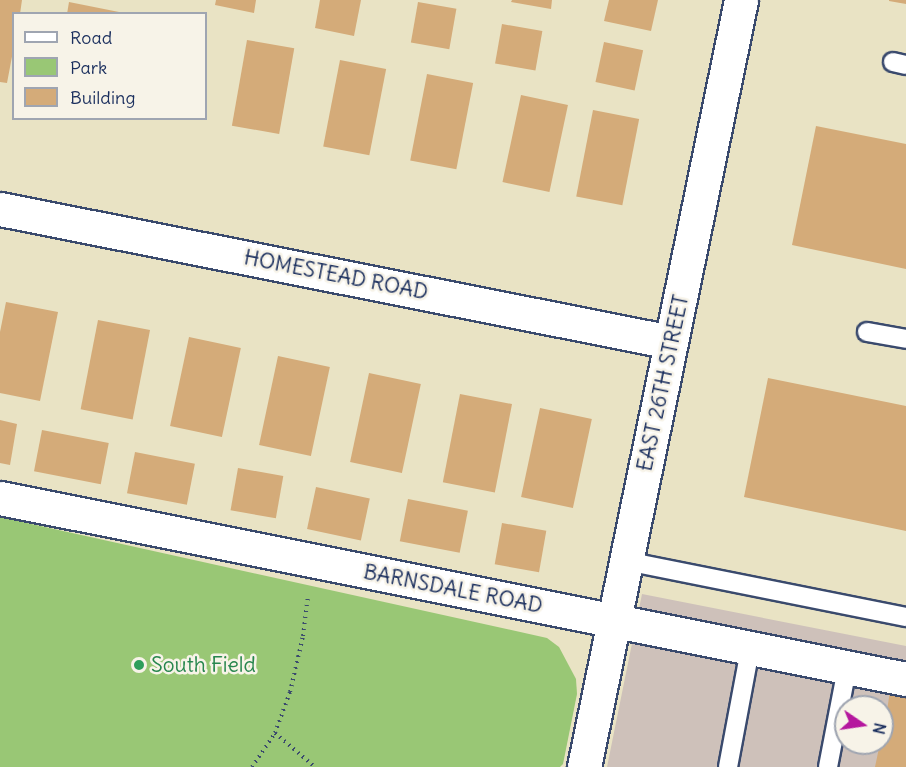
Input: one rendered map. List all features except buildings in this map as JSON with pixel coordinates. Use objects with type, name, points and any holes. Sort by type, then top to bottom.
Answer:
[{"type":"street","name":"EAST 26TH STREET","points":[[584,767],[741,0]]},
{"type":"street","name":"HOMESTEAD ROAD","points":[[0,209],[671,342]]},
{"type":"street","name":"BARNSDALE ROAD","points":[[0,498],[906,679]]},
{"type":"lane","points":[[867,332],[906,339]]},
{"type":"lane","points":[[626,561],[906,617]]},
{"type":"lane","points":[[728,767],[750,649]]},
{"type":"lane","points":[[828,767],[847,668]]},
{"type":"path","points":[[252,767],[275,733],[290,692],[303,636],[308,592]]},
{"type":"path","points":[[275,733],[315,767]]},
{"type":"shaded area","points":[[642,594],[906,646],[906,767],[607,767]]},
{"type":"green space","points":[[0,517],[547,638],[559,647],[576,679],[577,694],[563,764],[560,767],[0,767]]},
{"type":"place","name":"South Field","points":[[139,665]]}]
